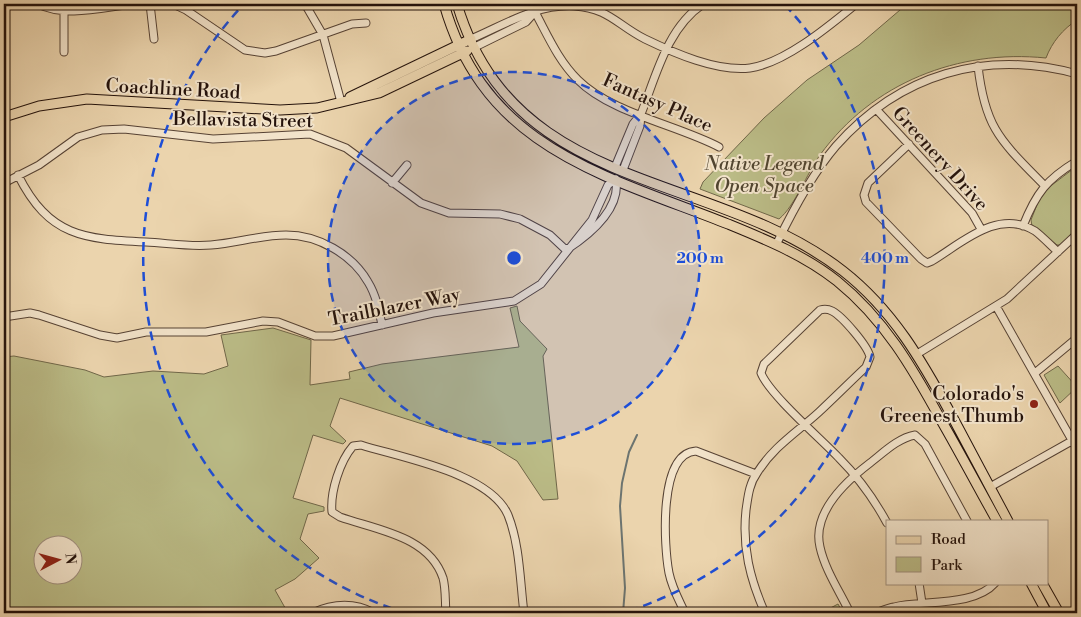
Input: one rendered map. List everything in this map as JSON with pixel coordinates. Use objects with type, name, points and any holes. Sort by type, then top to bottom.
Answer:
[{"type":"main road","points":[[444,4],[461,49],[490,96],[527,132],[570,160],[777,243],[824,272],[861,302],[886,330],[908,360],[996,520]]},
{"type":"main road","points":[[458,4],[473,43],[493,78],[526,116],[562,143],[619,169],[782,234],[818,254],[856,282],[887,313],[918,354],[1007,520]]},
{"type":"main road","name":"Coachline Road","points":[[4,117],[40,106],[87,99],[280,110],[310,108],[379,93],[473,43]]},
{"type":"main road","points":[[616,180],[624,175],[663,190],[675,192]]},
{"type":"main road","points":[[861,302],[870,306],[912,353],[918,354]]},
{"type":"main road","points":[[1032,584],[1047,613]]},
{"type":"main road","points":[[1043,584],[1059,613]]},
{"type":"street","points":[[38,4],[64,11],[134,4]]},
{"type":"street","points":[[150,4],[154,39]]},
{"type":"street","points":[[173,4],[186,10],[245,50],[276,52],[352,24],[366,23]]},
{"type":"street","points":[[305,4],[323,35],[341,102]]},
{"type":"street","points":[[619,169],[640,126],[641,114],[668,48],[686,19],[703,4]]},
{"type":"street","points":[[473,43],[526,22],[535,12],[564,6],[596,10],[616,18],[645,39],[718,67],[739,68],[757,66],[784,55],[856,4]]},
{"type":"street","points":[[64,11],[64,52]]},
{"type":"street","name":"Fantasy Place","points":[[535,12],[559,57],[579,81],[599,95],[719,147]]},
{"type":"street","points":[[777,243],[820,166],[842,140],[876,109],[922,82],[945,73],[978,66],[1022,64],[1052,67],[1077,74]]},
{"type":"street","points":[[978,66],[984,106],[989,122],[1014,155],[1044,185]]},
{"type":"street","name":"Greenery Drive","points":[[876,109],[972,213],[982,229]]},
{"type":"street","name":"Bellavista Street","points":[[4,183],[40,165],[78,137],[102,130],[124,129],[213,139],[310,134],[346,148],[412,198],[434,209],[456,214],[500,214],[520,218],[545,231],[566,250]]},
{"type":"street","points":[[909,144],[868,183],[864,195],[866,202],[927,263],[932,262],[982,229],[1009,224],[1023,226],[1034,231],[1058,252]]},
{"type":"street","points":[[1023,226],[1044,185],[1077,160]]},
{"type":"street","points":[[392,183],[407,165]]},
{"type":"street","points":[[18,175],[36,205],[46,216],[66,230],[90,238],[200,245],[286,235],[318,240],[341,254],[359,269],[373,291],[382,325]]},
{"type":"street","name":"Trailblazer Way","points":[[4,317],[30,314],[39,315],[100,335],[117,338],[146,332],[206,332],[263,321],[278,322],[315,336],[324,336],[447,310],[514,301],[541,284],[566,250],[592,220],[608,186],[616,180]]},
{"type":"street","points":[[918,354],[996,306],[1077,234]]},
{"type":"street","points":[[996,306],[1075,440],[1077,449]]},
{"type":"street","points":[[765,613],[754,588],[746,561],[745,537],[749,492],[756,474],[780,443],[805,424],[866,366],[870,357],[869,351],[860,340],[835,314],[825,309],[815,314],[761,368],[766,383],[805,424],[855,475],[886,522]]},
{"type":"street","points":[[1035,373],[1077,338]]},
{"type":"street","points":[[850,613],[823,560],[819,533],[823,516],[834,498],[855,475],[901,440],[915,435],[925,444],[966,520]]},
{"type":"street","points":[[990,487],[1075,440]]},
{"type":"street","points":[[446,613],[443,580],[428,552],[413,542],[340,517],[332,512],[331,502],[345,455],[353,446],[361,445],[470,479],[498,500],[508,515],[512,530],[524,613]]},
{"type":"street","points":[[685,613],[669,575],[665,516],[666,494],[679,459],[688,451],[696,451],[756,474]]},
{"type":"street","points":[[919,584],[922,603]]},
{"type":"street","points":[[875,613],[893,607],[968,598],[986,591],[994,584]]},
{"type":"street","points":[[312,613],[330,606],[348,605],[374,613]]},
{"type":"green space","name":"Native Legend Open Space","points":[[907,4],[1077,4],[1077,20],[1058,36],[1046,58],[1013,57],[981,59],[950,66],[920,76],[891,90],[865,108],[841,130],[815,162],[796,198],[779,219],[700,189],[703,182],[764,118],[807,80],[859,45]]},
{"type":"green space","points":[[1077,166],[1077,229],[1060,245],[1057,245],[1032,226],[1031,220],[1038,202],[1048,188]]},
{"type":"green space","points":[[517,306],[520,321],[547,349],[543,356],[558,499],[543,500],[517,461],[492,446],[340,398],[330,426],[346,441],[343,444],[313,435],[293,498],[324,507],[324,511],[308,514],[300,539],[319,558],[295,579],[275,590],[288,613],[4,613],[4,357],[14,356],[85,370],[104,377],[153,371],[204,374],[228,366],[221,335],[273,328],[311,340],[310,385],[350,379],[349,372],[382,364],[519,347],[510,308]]},
{"type":"green space","points":[[1058,366],[1077,387],[1060,403],[1044,375]]},
{"type":"green space","points":[[838,604],[843,613],[821,613]]},
{"type":"waterway","points":[[623,613],[625,588],[620,506],[622,483],[629,452],[637,435]]},
{"type":"place","name":"Colorado's Greenest Thumb","points":[[1034,404]]}]
